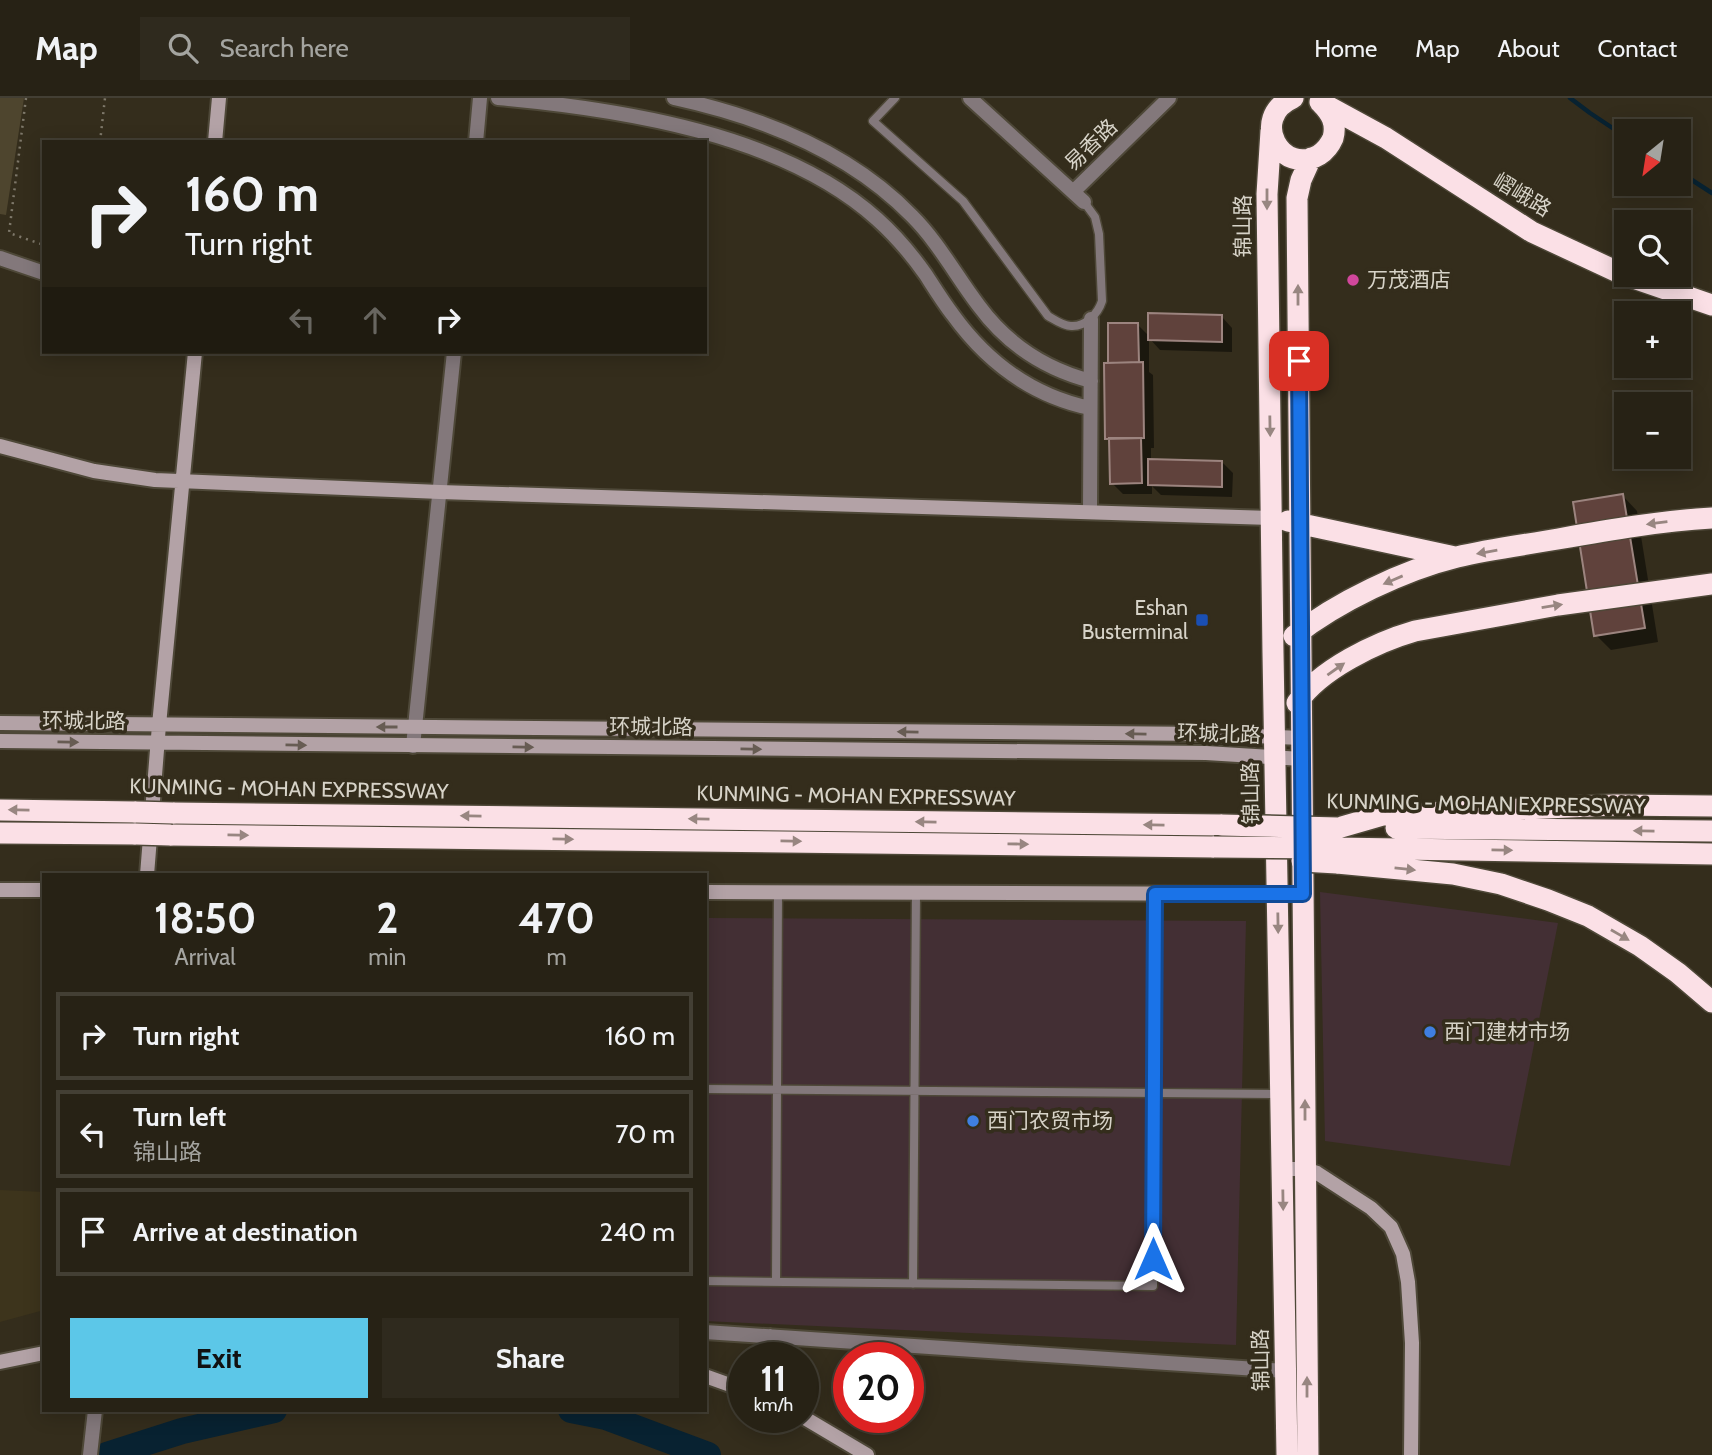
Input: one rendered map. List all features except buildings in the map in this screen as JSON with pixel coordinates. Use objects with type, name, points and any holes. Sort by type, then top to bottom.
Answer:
[{"type":"highway","name":"锦山路","points":[[1284,100],[1273,118],[1267,194],[1287,1455]]},
{"type":"highway","name":"嶍峨路","points":[[1315,100],[1386,138],[1532,232],[1622,274],[1712,305]]},
{"type":"highway","points":[[1308,1455],[1297,198],[1301,180],[1333,136],[1334,127],[1329,111],[1315,100]]},
{"type":"highway","points":[[1271,131],[1277,146],[1284,154],[1300,159],[1318,155],[1359,138],[1386,138]]},
{"type":"highway","points":[[1271,518],[1458,557]]},
{"type":"highway","points":[[1273,653],[1301,631],[1370,590],[1458,557],[1648,524],[1712,518]]},
{"type":"highway","points":[[1275,747],[1301,697],[1338,667],[1395,637],[1474,619],[1712,584]]},
{"type":"highway","points":[[1337,846],[1383,816],[1614,805],[1712,806]]},
{"type":"highway","name":"KUNMING - MOHAN EXPRESSWAY","points":[[0,810],[1222,825],[1337,846],[1712,854]]},
{"type":"highway","name":"KUNMING - MOHAN EXPRESSWAY","points":[[0,833],[1106,845],[1215,851],[1712,831]]},
{"type":"highway","points":[[1337,846],[1501,884],[1588,916],[1640,946],[1712,1002]]},
{"type":"main road","points":[[215,140],[219,98]]},
{"type":"main road","points":[[147,873],[195,354]]},
{"type":"main road","points":[[0,446],[94,471],[183,482],[1271,518]]},
{"type":"main road","name":"环城北路","points":[[0,723],[1178,734],[1302,749]]},
{"type":"main road","name":"环城北路","points":[[0,741],[1206,753],[1275,747]]},
{"type":"main road","points":[[0,890],[42,890]]},
{"type":"main road","points":[[707,892],[1303,894]]},
{"type":"main road","points":[[1282,1169],[1305,1169],[1317,1173],[1371,1208],[1391,1227],[1403,1254],[1408,1282],[1412,1343],[1411,1455]]},
{"type":"main road","points":[[0,1362],[42,1353]]},
{"type":"main road","points":[[707,1377],[728,1384]]},
{"type":"main road","points":[[819,1427],[867,1455]]},
{"type":"street","points":[[476,140],[480,98]]},
{"type":"street","points":[[498,98],[646,119],[701,132],[788,162],[850,198],[876,218],[925,274],[967,334],[1006,372],[1051,397],[1090,408]]},
{"type":"street","points":[[674,98],[758,122],[812,144],[848,164],[887,193],[924,229],[980,307],[1009,339],[1051,368],[1091,381]]},
{"type":"street","points":[[970,98],[1078,197]]},
{"type":"street","name":"易香路","points":[[1078,197],[1169,98]]},
{"type":"street","points":[[0,258],[42,272]]},
{"type":"street","points":[[1090,512],[1091,319]]},
{"type":"street","points":[[413,746],[454,354]]},
{"type":"street","points":[[707,1332],[1286,1371]]},
{"type":"street","points":[[769,1342],[770,1336]]},
{"type":"street","points":[[90,1455],[95,1412]]},
{"type":"lane","points":[[895,98],[873,121],[963,201],[1048,316],[1070,326],[1091,319],[1102,301],[1099,234],[1095,217],[1078,197]]},
{"type":"lane","points":[[776,1282],[778,892]]},
{"type":"lane","points":[[914,1284],[916,893]]},
{"type":"lane","points":[[707,1281],[1153,1286],[1155,894]]},
{"type":"lane","points":[[707,1089],[1281,1094]]},
{"type":"path","points":[[26,98],[9,233],[42,244]]},
{"type":"path","points":[[100,140],[105,98]]},
{"type":"shaded area","points":[[0,98],[24,98],[6,215],[0,214]]},
{"type":"shaded area","name":"西门建材市场","points":[[1320,892],[1558,923],[1510,1166],[1325,1141]]},
{"type":"shaded area","name":"西门农贸市场","points":[[707,918],[1246,921],[1236,1345],[707,1321]]},
{"type":"shaded area","points":[[0,1190],[42,1192],[42,1311],[0,1322]]},
{"type":"waterway","points":[[1570,98],[1614,129]]},
{"type":"waterway","points":[[1691,179],[1712,193]]},
{"type":"waterway","points":[[107,1455],[182,1431],[265,1412]]},
{"type":"waterway","points":[[581,1412],[606,1417],[708,1455]]},
{"type":"place","name":"万茂酒店","points":[[1353,280]]},
{"type":"place","name":"Eshan Busterminal","points":[[1202,620]]},
{"type":"place","name":"西门建材市场","points":[[1430,1032]]},
{"type":"place","name":"西门农贸市场","points":[[973,1121]]},
{"type":"route","points":[[1153,1259],[1155,894],[1303,894],[1299,361]]}]
